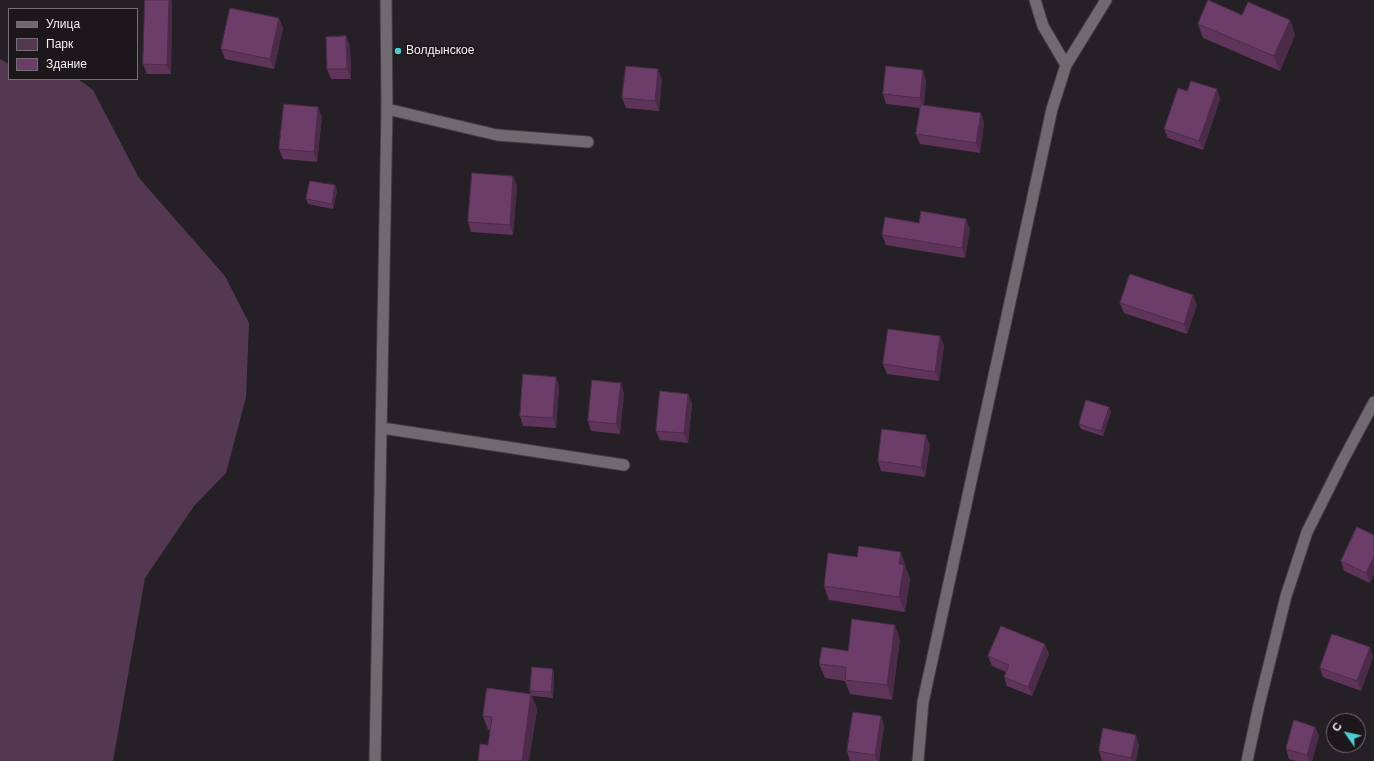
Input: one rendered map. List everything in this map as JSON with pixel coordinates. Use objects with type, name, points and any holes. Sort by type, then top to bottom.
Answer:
[{"type":"street","points":[[375,761],[387,109],[386,0]]},
{"type":"street","points":[[1035,0],[1043,26],[1066,65]]},
{"type":"street","points":[[918,761],[923,702],[1052,109],[1066,65],[1106,0]]},
{"type":"street","points":[[387,109],[497,135],[588,142]]},
{"type":"street","points":[[1247,761],[1259,705],[1286,596],[1307,532],[1374,402]]},
{"type":"street","points":[[382,428],[624,465]]},
{"type":"green space","points":[[0,59],[8,63],[8,80],[79,80],[93,90],[139,178],[225,276],[249,323],[246,397],[226,473],[194,506],[145,578],[113,761],[0,761]]},
{"type":"building","points":[[145,0],[169,0],[167,65],[143,64]]},
{"type":"building","points":[[1208,0],[1242,15],[1248,2],[1290,20],[1274,56],[1198,24]]},
{"type":"building","points":[[230,8],[279,18],[270,59],[221,49]]},
{"type":"building","points":[[346,36],[347,69],[327,69],[326,37]]},
{"type":"building","points":[[626,66],[658,69],[655,101],[622,98]]},
{"type":"building","points":[[886,66],[923,70],[920,98],[883,94]]},
{"type":"building","points":[[1191,81],[1217,89],[1199,141],[1164,129],[1178,88],[1187,91]]},
{"type":"building","points":[[284,104],[318,107],[314,152],[279,149]]},
{"type":"building","points":[[921,105],[981,113],[976,143],[916,134]]},
{"type":"building","points":[[472,173],[513,176],[510,225],[468,222]]},
{"type":"building","points":[[310,181],[335,185],[332,204],[306,199]]},
{"type":"building","points":[[921,211],[966,219],[962,248],[882,235],[885,217],[919,223]]},
{"type":"building","points":[[1130,274],[1193,295],[1184,324],[1120,303]]},
{"type":"building","points":[[888,329],[940,336],[935,372],[883,364]]},
{"type":"building","points":[[523,374],[556,377],[553,418],[520,416]]},
{"type":"building","points":[[592,380],[621,383],[616,424],[588,421]]},
{"type":"building","points":[[660,391],[688,394],[684,433],[656,431]]},
{"type":"building","points":[[1086,400],[1109,407],[1101,431],[1079,424]]},
{"type":"building","points":[[882,429],[926,435],[921,467],[878,461]]},
{"type":"building","points":[[1357,527],[1374,535],[1374,557],[1366,573],[1341,561]]},
{"type":"building","points":[[859,546],[901,552],[899,564],[904,565],[899,597],[824,586],[828,553],[857,557]]},
{"type":"building","points":[[852,619],[895,625],[887,685],[845,680],[846,667],[819,664],[822,647],[848,651]]},
{"type":"building","points":[[1001,626],[1045,644],[1028,687],[1004,677],[1009,665],[988,656]]},
{"type":"building","points":[[1332,634],[1370,647],[1357,681],[1320,668]]},
{"type":"building","points":[[532,667],[553,669],[551,692],[530,691]]},
{"type":"building","points":[[487,688],[531,694],[522,761],[478,761],[480,744],[488,745],[492,717],[483,716]]},
{"type":"building","points":[[853,712],[881,716],[875,755],[847,751]]},
{"type":"building","points":[[1294,720],[1315,727],[1307,755],[1286,749]]},
{"type":"building","points":[[1103,728],[1136,735],[1131,758],[1099,751]]},
{"type":"place","name":"Волдынское","points":[[398,51]]}]
